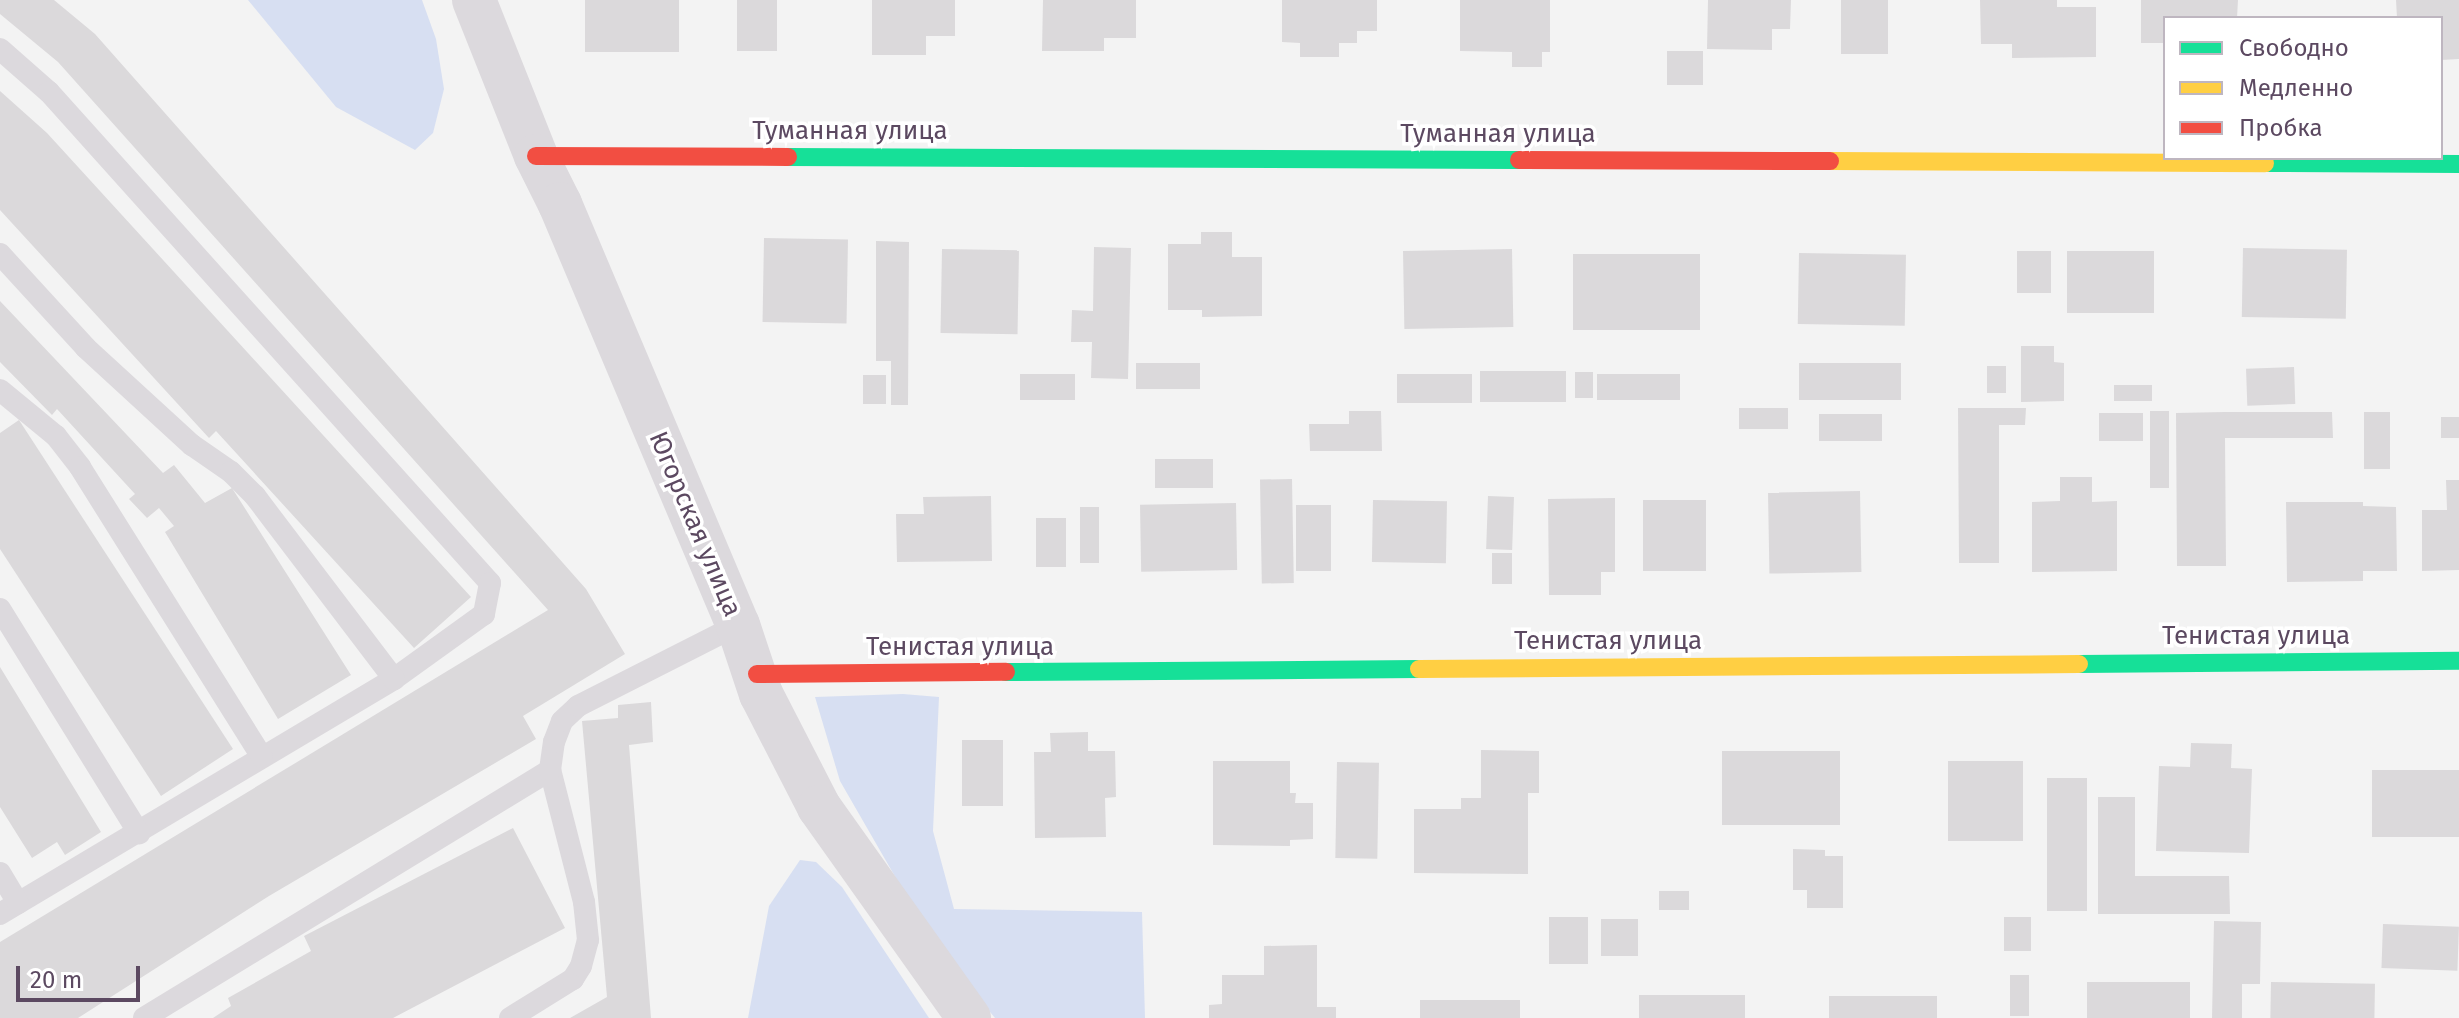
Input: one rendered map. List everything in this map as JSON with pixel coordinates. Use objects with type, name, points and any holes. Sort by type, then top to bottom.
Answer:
[{"type":"street","name":"Югорская улица","points":[[474,0],[536,156],[560,204],[738,625],[757,674],[761,694],[819,807],[969,1018]]},
{"type":"street","name":"Туманная улица","points":[[536,156],[2459,164]]},
{"type":"street","name":"Тенистая улица","points":[[757,674],[2459,661]]},
{"type":"lane","points":[[0,49],[49,92],[490,583],[484,614],[394,679],[9,909],[0,873]]},
{"type":"lane","points":[[0,254],[86,348],[192,445],[231,472],[255,496],[394,679]]},
{"type":"lane","points":[[0,390],[56,436],[80,467],[262,757]]},
{"type":"lane","points":[[0,609],[139,833]]},
{"type":"lane","points":[[510,1018],[573,979],[581,966],[588,940],[584,902],[550,770],[554,742],[562,721],[578,706],[738,625]]},
{"type":"lane","points":[[144,1018],[550,770]]},
{"type":"shaded area","points":[[248,0],[422,0],[436,39],[444,89],[433,133],[415,150],[336,107]]},
{"type":"shaded area","points":[[903,694],[939,697],[933,831],[954,909],[1142,912],[1145,1018],[995,1018],[958,973],[912,906],[840,781],[815,697]]},
{"type":"shaded area","points":[[800,860],[816,862],[842,887],[929,1018],[748,1018],[769,906]]},
{"type":"building","points":[[0,0],[54,0],[95,34],[586,589],[625,654],[523,716],[536,739],[269,896],[78,1018],[0,1018],[0,942],[548,610],[58,62],[0,14]]},
{"type":"building","points":[[585,0],[679,0],[679,52],[585,52]]},
{"type":"building","points":[[737,0],[777,0],[777,51],[737,51]]},
{"type":"building","points":[[872,0],[955,0],[955,36],[926,36],[926,55],[872,55]]},
{"type":"building","points":[[1043,0],[1136,0],[1136,38],[1104,38],[1104,51],[1042,51]]},
{"type":"building","points":[[1282,0],[1377,0],[1377,31],[1357,31],[1357,43],[1339,43],[1339,57],[1300,57],[1300,43],[1282,42]]},
{"type":"building","points":[[1460,0],[1550,0],[1550,52],[1542,52],[1542,67],[1512,67],[1512,52],[1460,51]]},
{"type":"building","points":[[1708,0],[1791,0],[1790,29],[1772,29],[1772,50],[1707,49]]},
{"type":"building","points":[[1841,0],[1888,0],[1888,54],[1841,54]]},
{"type":"building","points":[[1980,0],[2057,0],[2057,7],[2096,7],[2096,57],[2012,58],[2012,44],[1981,44]]},
{"type":"building","points":[[2141,0],[2238,0],[2237,16],[2163,16],[2163,43],[2141,43]]},
{"type":"building","points":[[2396,0],[2459,0],[2459,59],[2443,60],[2443,16],[2397,16]]},
{"type":"building","points":[[1667,51],[1703,51],[1703,85],[1667,85]]},
{"type":"building","points":[[0,91],[47,133],[471,597],[414,648],[216,431],[209,438],[0,210]]},
{"type":"building","points":[[1201,232],[1232,232],[1232,257],[1262,257],[1262,316],[1202,317],[1202,310],[1168,310],[1168,244],[1201,244]]},
{"type":"building","points":[[764,238],[848,239],[847,323],[763,322]]},
{"type":"building","points":[[876,241],[909,242],[908,405],[891,405],[891,361],[876,361]]},
{"type":"building","points":[[1094,247],[1131,248],[1128,379],[1091,378],[1092,342],[1071,342],[1072,310],[1093,311]]},
{"type":"building","points":[[2243,248],[2347,250],[2346,319],[2242,317]]},
{"type":"building","points":[[942,249],[1019,250],[1018,334],[941,333]]},
{"type":"building","points":[[1512,249],[1513,327],[1404,329],[1403,251]]},
{"type":"building","points":[[2017,251],[2051,251],[2051,293],[2017,293]]},
{"type":"building","points":[[2067,251],[2154,251],[2154,313],[2067,313]]},
{"type":"building","points":[[1799,253],[1906,255],[1905,326],[1798,324]]},
{"type":"building","points":[[1573,254],[1700,254],[1700,330],[1573,330]]},
{"type":"building","points":[[0,301],[163,473],[174,465],[205,503],[232,488],[351,675],[278,719],[165,532],[174,526],[159,508],[147,518],[129,499],[135,494],[57,409],[52,415],[0,362]]},
{"type":"building","points":[[2021,346],[2054,346],[2054,362],[2064,363],[2064,401],[2021,402]]},
{"type":"building","points":[[1136,363],[1200,363],[1200,389],[1136,389]]},
{"type":"building","points":[[1799,363],[1901,363],[1901,400],[1799,400]]},
{"type":"building","points":[[1987,366],[2006,366],[2006,393],[1987,393]]},
{"type":"building","points":[[2294,367],[2295,404],[2247,406],[2246,369]]},
{"type":"building","points":[[1480,371],[1566,371],[1566,402],[1480,402]]},
{"type":"building","points":[[1575,372],[1593,372],[1593,398],[1575,398]]},
{"type":"building","points":[[1020,374],[1075,374],[1075,400],[1020,400]]},
{"type":"building","points":[[1397,374],[1472,374],[1472,403],[1397,403]]},
{"type":"building","points":[[1597,374],[1680,374],[1680,400],[1597,400]]},
{"type":"building","points":[[863,375],[886,375],[886,404],[863,404]]},
{"type":"building","points":[[2114,385],[2152,385],[2152,401],[2114,401]]},
{"type":"building","points":[[1739,408],[1788,408],[1788,429],[1739,429]]},
{"type":"building","points":[[1958,408],[2026,408],[2025,425],[1999,425],[1999,563],[1959,563]]},
{"type":"building","points":[[1349,411],[1381,411],[1382,451],[1310,451],[1309,424],[1349,424]]},
{"type":"building","points":[[2150,411],[2169,411],[2169,488],[2150,488]]},
{"type":"building","points":[[2332,412],[2333,438],[2225,438],[2226,566],[2177,566],[2176,413]]},
{"type":"building","points":[[2364,412],[2390,412],[2390,469],[2364,469]]},
{"type":"building","points":[[2099,413],[2143,413],[2143,441],[2099,441]]},
{"type":"building","points":[[1819,414],[1882,414],[1882,441],[1819,441]]},
{"type":"building","points":[[2441,417],[2459,417],[2459,438],[2441,438]]},
{"type":"building","points":[[19,420],[233,749],[161,796],[0,549],[0,433]]},
{"type":"building","points":[[1155,459],[1213,459],[1213,488],[1155,488]]},
{"type":"building","points":[[2060,477],[2092,477],[2092,502],[2117,501],[2117,571],[2032,572],[2032,502],[2060,501]]},
{"type":"building","points":[[1292,479],[1294,583],[1262,584],[1260,480]]},
{"type":"building","points":[[2446,480],[2459,480],[2459,570],[2422,571],[2422,510],[2447,510]]},
{"type":"building","points":[[1860,491],[1861,572],[1769,574],[1768,493]]},
{"type":"building","points":[[991,496],[992,561],[897,562],[896,514],[924,514],[923,497]]},
{"type":"building","points":[[1488,496],[1514,497],[1512,550],[1486,549]]},
{"type":"building","points":[[1615,498],[1615,572],[1601,572],[1601,595],[1549,595],[1548,499]]},
{"type":"building","points":[[1373,500],[1447,501],[1446,563],[1372,562]]},
{"type":"building","points":[[1643,500],[1706,500],[1706,571],[1643,571]]},
{"type":"building","points":[[2286,502],[2363,502],[2363,506],[2396,507],[2397,571],[2363,571],[2363,581],[2287,582]]},
{"type":"building","points":[[1236,503],[1237,570],[1141,572],[1140,505]]},
{"type":"building","points":[[1296,505],[1331,505],[1331,571],[1296,571]]},
{"type":"building","points":[[1080,507],[1099,507],[1099,563],[1080,563]]},
{"type":"building","points":[[1036,518],[1066,518],[1066,567],[1036,567]]},
{"type":"building","points":[[1492,553],[1512,553],[1512,584],[1492,584]]},
{"type":"building","points":[[0,667],[101,832],[65,855],[57,842],[32,858],[0,807]]},
{"type":"building","points":[[651,702],[653,742],[629,745],[651,1018],[570,1018],[607,997],[582,721],[618,718],[618,705]]},
{"type":"building","points":[[1088,732],[1088,751],[1115,751],[1116,797],[1105,798],[1106,837],[1035,838],[1034,752],[1051,752],[1050,733]]},
{"type":"building","points":[[962,740],[1003,740],[1003,806],[962,806]]},
{"type":"building","points":[[2191,743],[2232,744],[2231,768],[2252,769],[2249,853],[2156,851],[2159,766],[2190,767]]},
{"type":"building","points":[[1481,750],[1539,751],[1539,793],[1528,793],[1528,874],[1414,873],[1414,809],[1461,809],[1461,798],[1481,798]]},
{"type":"building","points":[[1722,751],[1840,751],[1840,825],[1722,825]]},
{"type":"building","points":[[1213,761],[1290,761],[1290,793],[1296,793],[1295,803],[1313,803],[1313,839],[1290,840],[1290,846],[1213,845]]},
{"type":"building","points":[[1948,761],[2023,761],[2023,841],[1948,841]]},
{"type":"building","points":[[1337,762],[1379,763],[1377,859],[1335,858]]},
{"type":"building","points":[[2372,770],[2459,770],[2459,837],[2372,837]]},
{"type":"building","points":[[2047,778],[2087,778],[2087,911],[2047,911]]},
{"type":"building","points":[[2098,797],[2135,797],[2135,876],[2229,876],[2230,914],[2098,914]]},
{"type":"building","points":[[513,828],[565,928],[393,1018],[213,1018],[231,1006],[228,998],[311,951],[304,936]]},
{"type":"building","points":[[1793,849],[1825,850],[1825,856],[1843,856],[1843,908],[1807,908],[1807,890],[1793,890]]},
{"type":"building","points":[[1659,891],[1689,891],[1689,910],[1659,910]]},
{"type":"building","points":[[1549,917],[1588,917],[1588,964],[1549,964]]},
{"type":"building","points":[[2004,917],[2031,917],[2031,951],[2004,951]]},
{"type":"building","points":[[1601,919],[1638,919],[1638,956],[1601,956]]},
{"type":"building","points":[[2214,921],[2261,922],[2260,984],[2242,984],[2242,1018],[2212,1018]]},
{"type":"building","points":[[2383,924],[2459,927],[2457,971],[2381,968]]},
{"type":"building","points":[[1317,945],[1317,1007],[1336,1007],[1336,1018],[1209,1018],[1209,1005],[1222,1004],[1222,975],[1264,975],[1264,946]]},
{"type":"building","points":[[2010,975],[2029,975],[2029,1016],[2010,1016]]},
{"type":"building","points":[[2087,982],[2190,982],[2190,1018],[2087,1018]]},
{"type":"building","points":[[2271,982],[2375,984],[2374,1018],[2270,1018]]},
{"type":"building","points":[[1639,995],[1745,995],[1745,1018],[1639,1018]]},
{"type":"building","points":[[1829,996],[1937,996],[1937,1018],[1829,1018]]},
{"type":"building","points":[[1420,1000],[1520,1000],[1520,1018],[1420,1018]]},
{"type":"traffic: fast","points":[[788,157],[1519,160]]},
{"type":"traffic: fast","points":[[2265,163],[2459,164]]},
{"type":"traffic: fast","points":[[2079,664],[2459,661]]},
{"type":"traffic: fast","points":[[1006,672],[1419,669]]},
{"type":"traffic: slow","points":[[1830,161],[2265,163]]},
{"type":"traffic: slow","points":[[1419,669],[2079,664]]},
{"type":"traffic: jam","points":[[536,156],[788,157]]},
{"type":"traffic: jam","points":[[1519,160],[1830,161]]},
{"type":"traffic: jam","points":[[757,674],[1006,672]]}]
